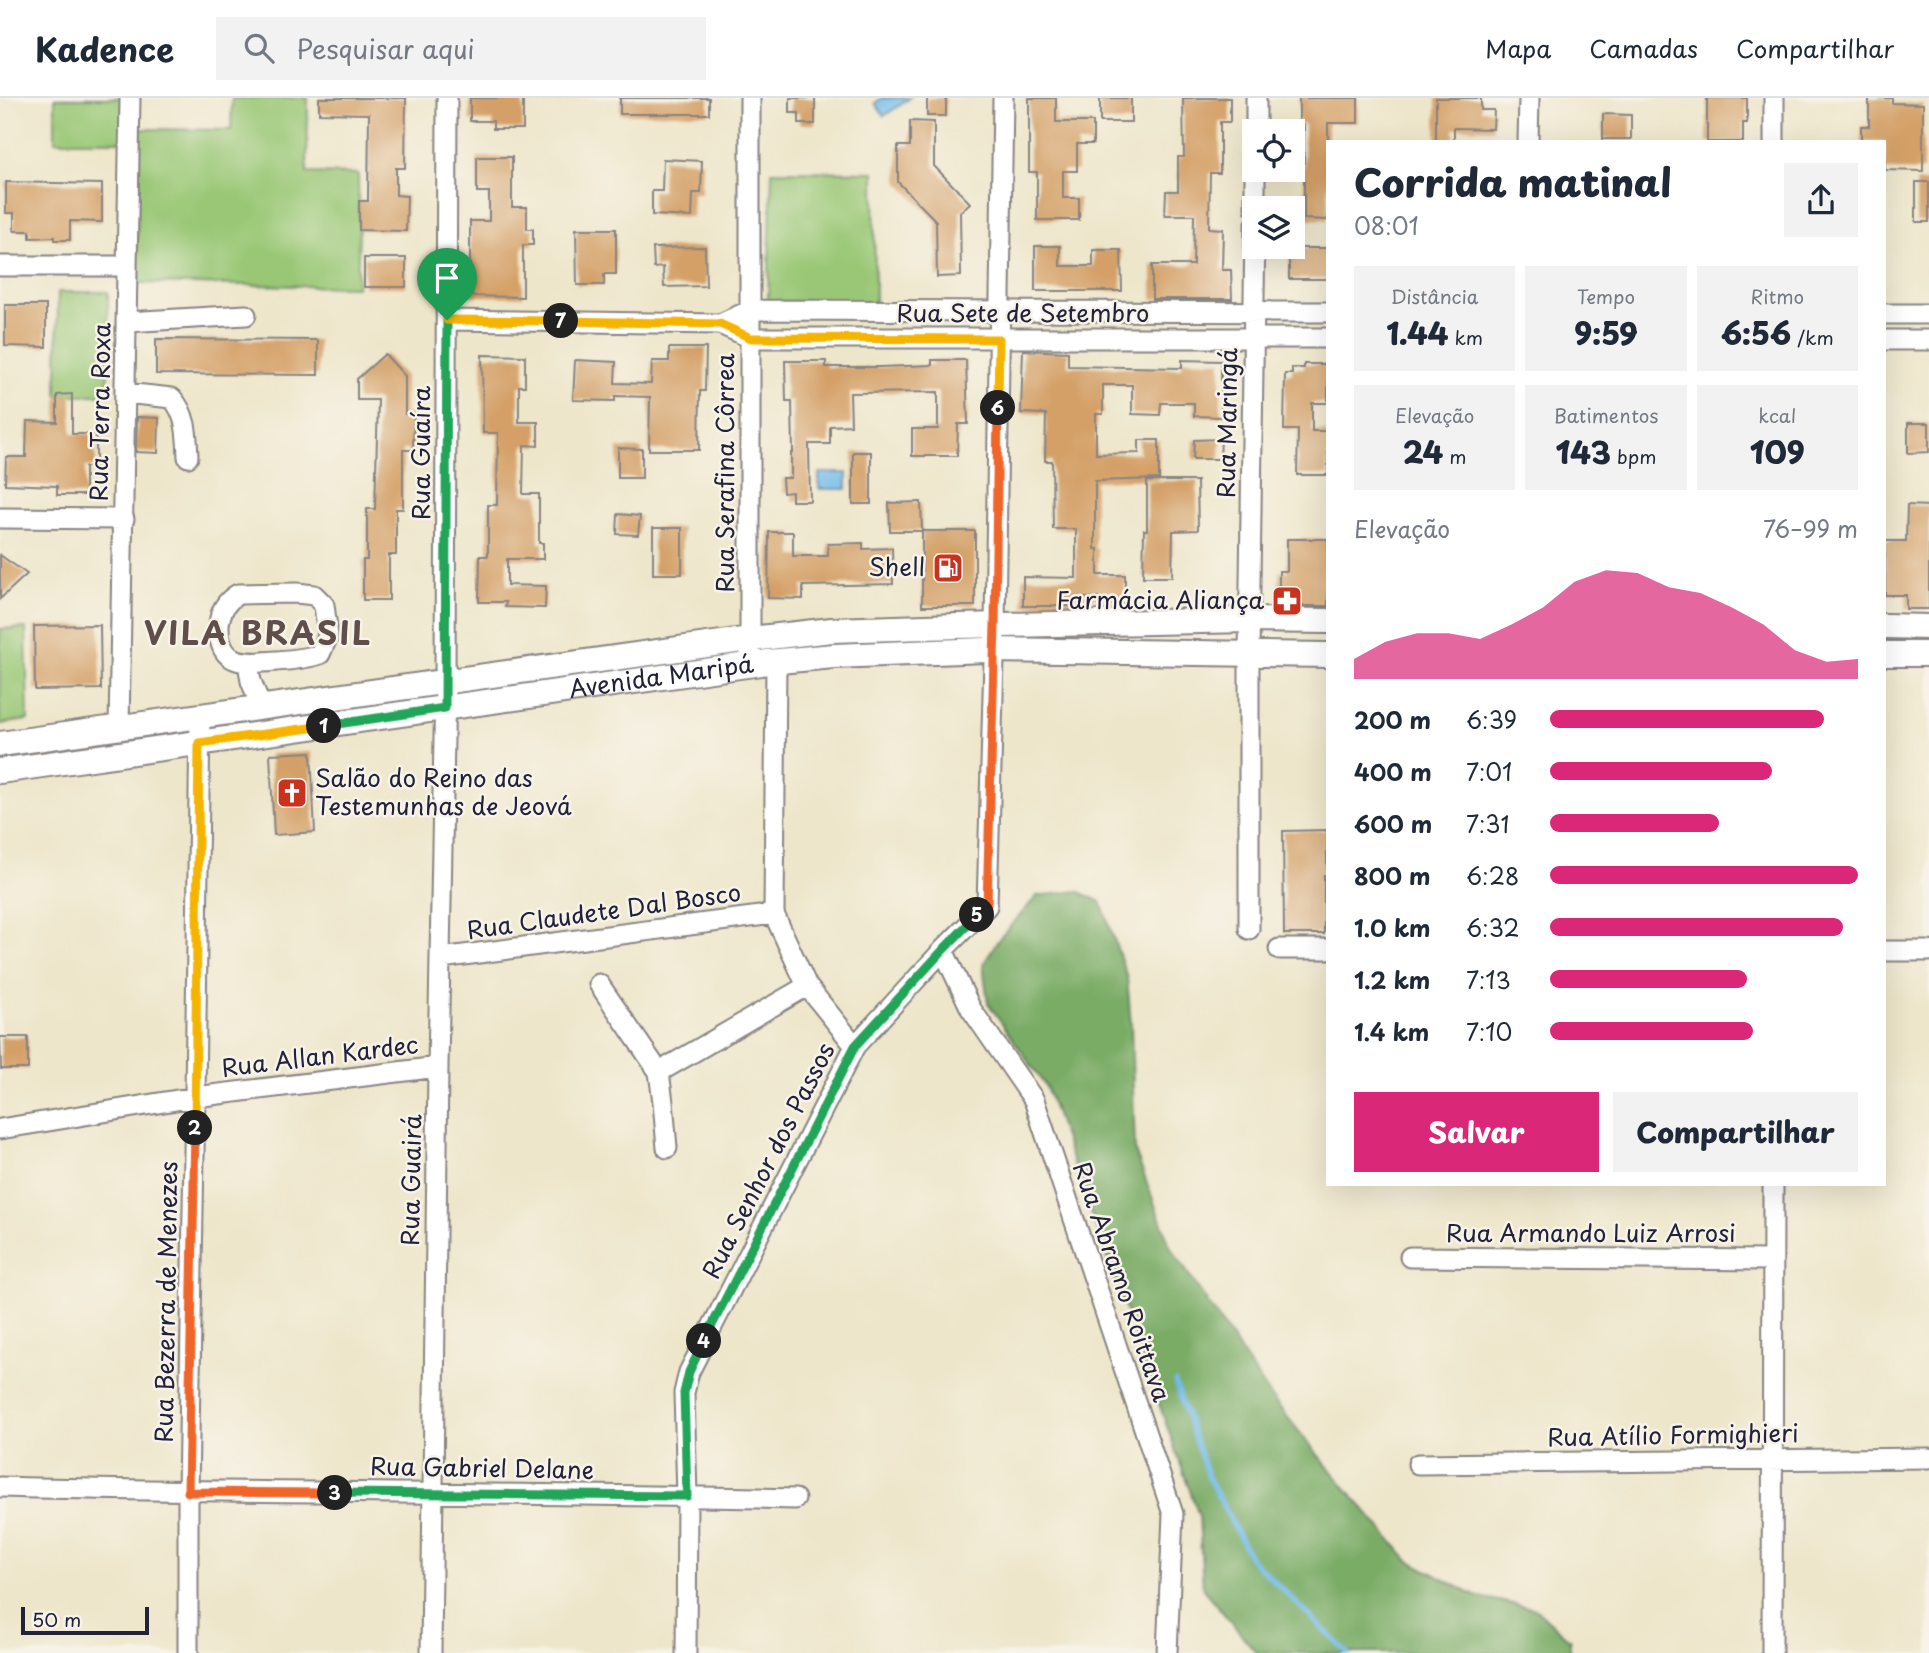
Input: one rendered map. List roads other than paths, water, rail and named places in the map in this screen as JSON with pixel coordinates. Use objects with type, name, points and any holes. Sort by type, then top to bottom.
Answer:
[{"type":"main road","name":"Avenida Maripá","points":[[0,744],[832,630],[1250,620],[1326,621]]},
{"type":"main road","points":[[1249,654],[1240,640],[1240,628],[1250,620]]},
{"type":"main road","points":[[995,625],[1008,632],[1007,643],[994,651],[981,644],[980,636],[995,625]]},
{"type":"main road","points":[[1886,626],[1929,627]]},
{"type":"main road","points":[[776,636],[770,644],[776,661]]},
{"type":"main road","points":[[739,666],[737,650],[740,641]]},
{"type":"main road","name":"Avenida Maripá","points":[[0,771],[776,661],[834,656],[994,651],[1326,655]]},
{"type":"main road","points":[[1886,654],[1929,654]]},
{"type":"main road","points":[[261,707],[257,714],[258,726],[265,734]]},
{"type":"street","name":"Rua Terra Roxa","points":[[119,728],[130,98]]},
{"type":"street","name":"Rua Guaíra","points":[[445,708],[447,98]]},
{"type":"street","name":"Rua Serafina Côrrea","points":[[740,641],[751,338],[750,98]]},
{"type":"street","points":[[995,625],[1003,98]]},
{"type":"street","points":[[1256,98],[1256,119]]},
{"type":"street","points":[[1528,140],[1529,98]]},
{"type":"street","points":[[1774,98],[1774,140]]},
{"type":"street","name":"Rua Maringá","points":[[1250,620],[1255,259]]},
{"type":"street","points":[[0,266],[127,266]]},
{"type":"street","name":"Rua Sete de Setembro","points":[[720,324],[751,310],[1326,312]]},
{"type":"street","points":[[1886,314],[1929,314]]},
{"type":"street","points":[[126,322],[246,315]]},
{"type":"street","name":"Rua Sete de Setembro","points":[[447,320],[720,324],[751,338],[1326,338]]},
{"type":"street","points":[[1886,340],[1929,340]]},
{"type":"street","points":[[125,393],[172,398],[181,408],[187,434],[188,457]]},
{"type":"street","points":[[0,518],[124,519]]},
{"type":"street","points":[[297,593],[314,596],[324,605],[328,636],[320,654],[290,660],[248,663],[233,659],[223,650],[219,640],[219,616],[232,597],[238,594],[297,593]]},
{"type":"street","name":"Rua Senhor dos Passos","points":[[686,1653],[687,1496],[684,1393],[689,1372],[855,1046],[987,905],[994,651]]},
{"type":"street","points":[[1249,654],[1249,929]]},
{"type":"street","points":[[776,661],[774,914],[807,986],[855,1046]]},
{"type":"street","points":[[248,663],[251,681],[261,707]]},
{"type":"street","name":"Rua Guairá","points":[[431,1653],[445,708]]},
{"type":"street","name":"Rua Bezerra de Menezes","points":[[188,1653],[200,716]]},
{"type":"street","name":"Rua Claudete Dal Bosco","points":[[441,958],[774,914]]},
{"type":"street","points":[[1279,949],[1326,949]]},
{"type":"street","name":"Rua Abramo Roittava","points":[[943,950],[971,1009],[1034,1100],[1173,1514],[1167,1653]]},
{"type":"street","points":[[1886,951],[1929,951]]},
{"type":"street","points":[[599,984],[659,1072],[667,1148]]},
{"type":"street","points":[[659,1072],[807,986]]},
{"type":"street","name":"Rua Allan Kardec","points":[[0,1129],[195,1097],[438,1067]]},
{"type":"street","points":[[1772,1653],[1773,1186]]},
{"type":"street","name":"Rua Armando Luiz Arrosi","points":[[1410,1257],[1773,1260]]},
{"type":"street","name":"Rua Atílio Formighieri","points":[[1418,1464],[1929,1458]]},
{"type":"street","name":"Rua Gabriel Delane","points":[[0,1487],[188,1492],[794,1499]]},
{"type":"water","points":[[882,98],[910,98],[884,116],[875,103]]},
{"type":"water","points":[[819,473],[847,473],[847,489],[819,489]]},
{"type":"waterway","points":[[1175,1382],[1208,1477],[1251,1559],[1348,1653]]},
{"type":"place","name":"Shell","points":[[948,568]]},
{"type":"place","name":"Farmácia Aliança","points":[[1287,601]]},
{"type":"place","name":"Salão do Reino das Testemunhas de Jeová","points":[[292,793]]},
{"type":"district","name":"VILA BRASIL","points":[[258,634]]}]
